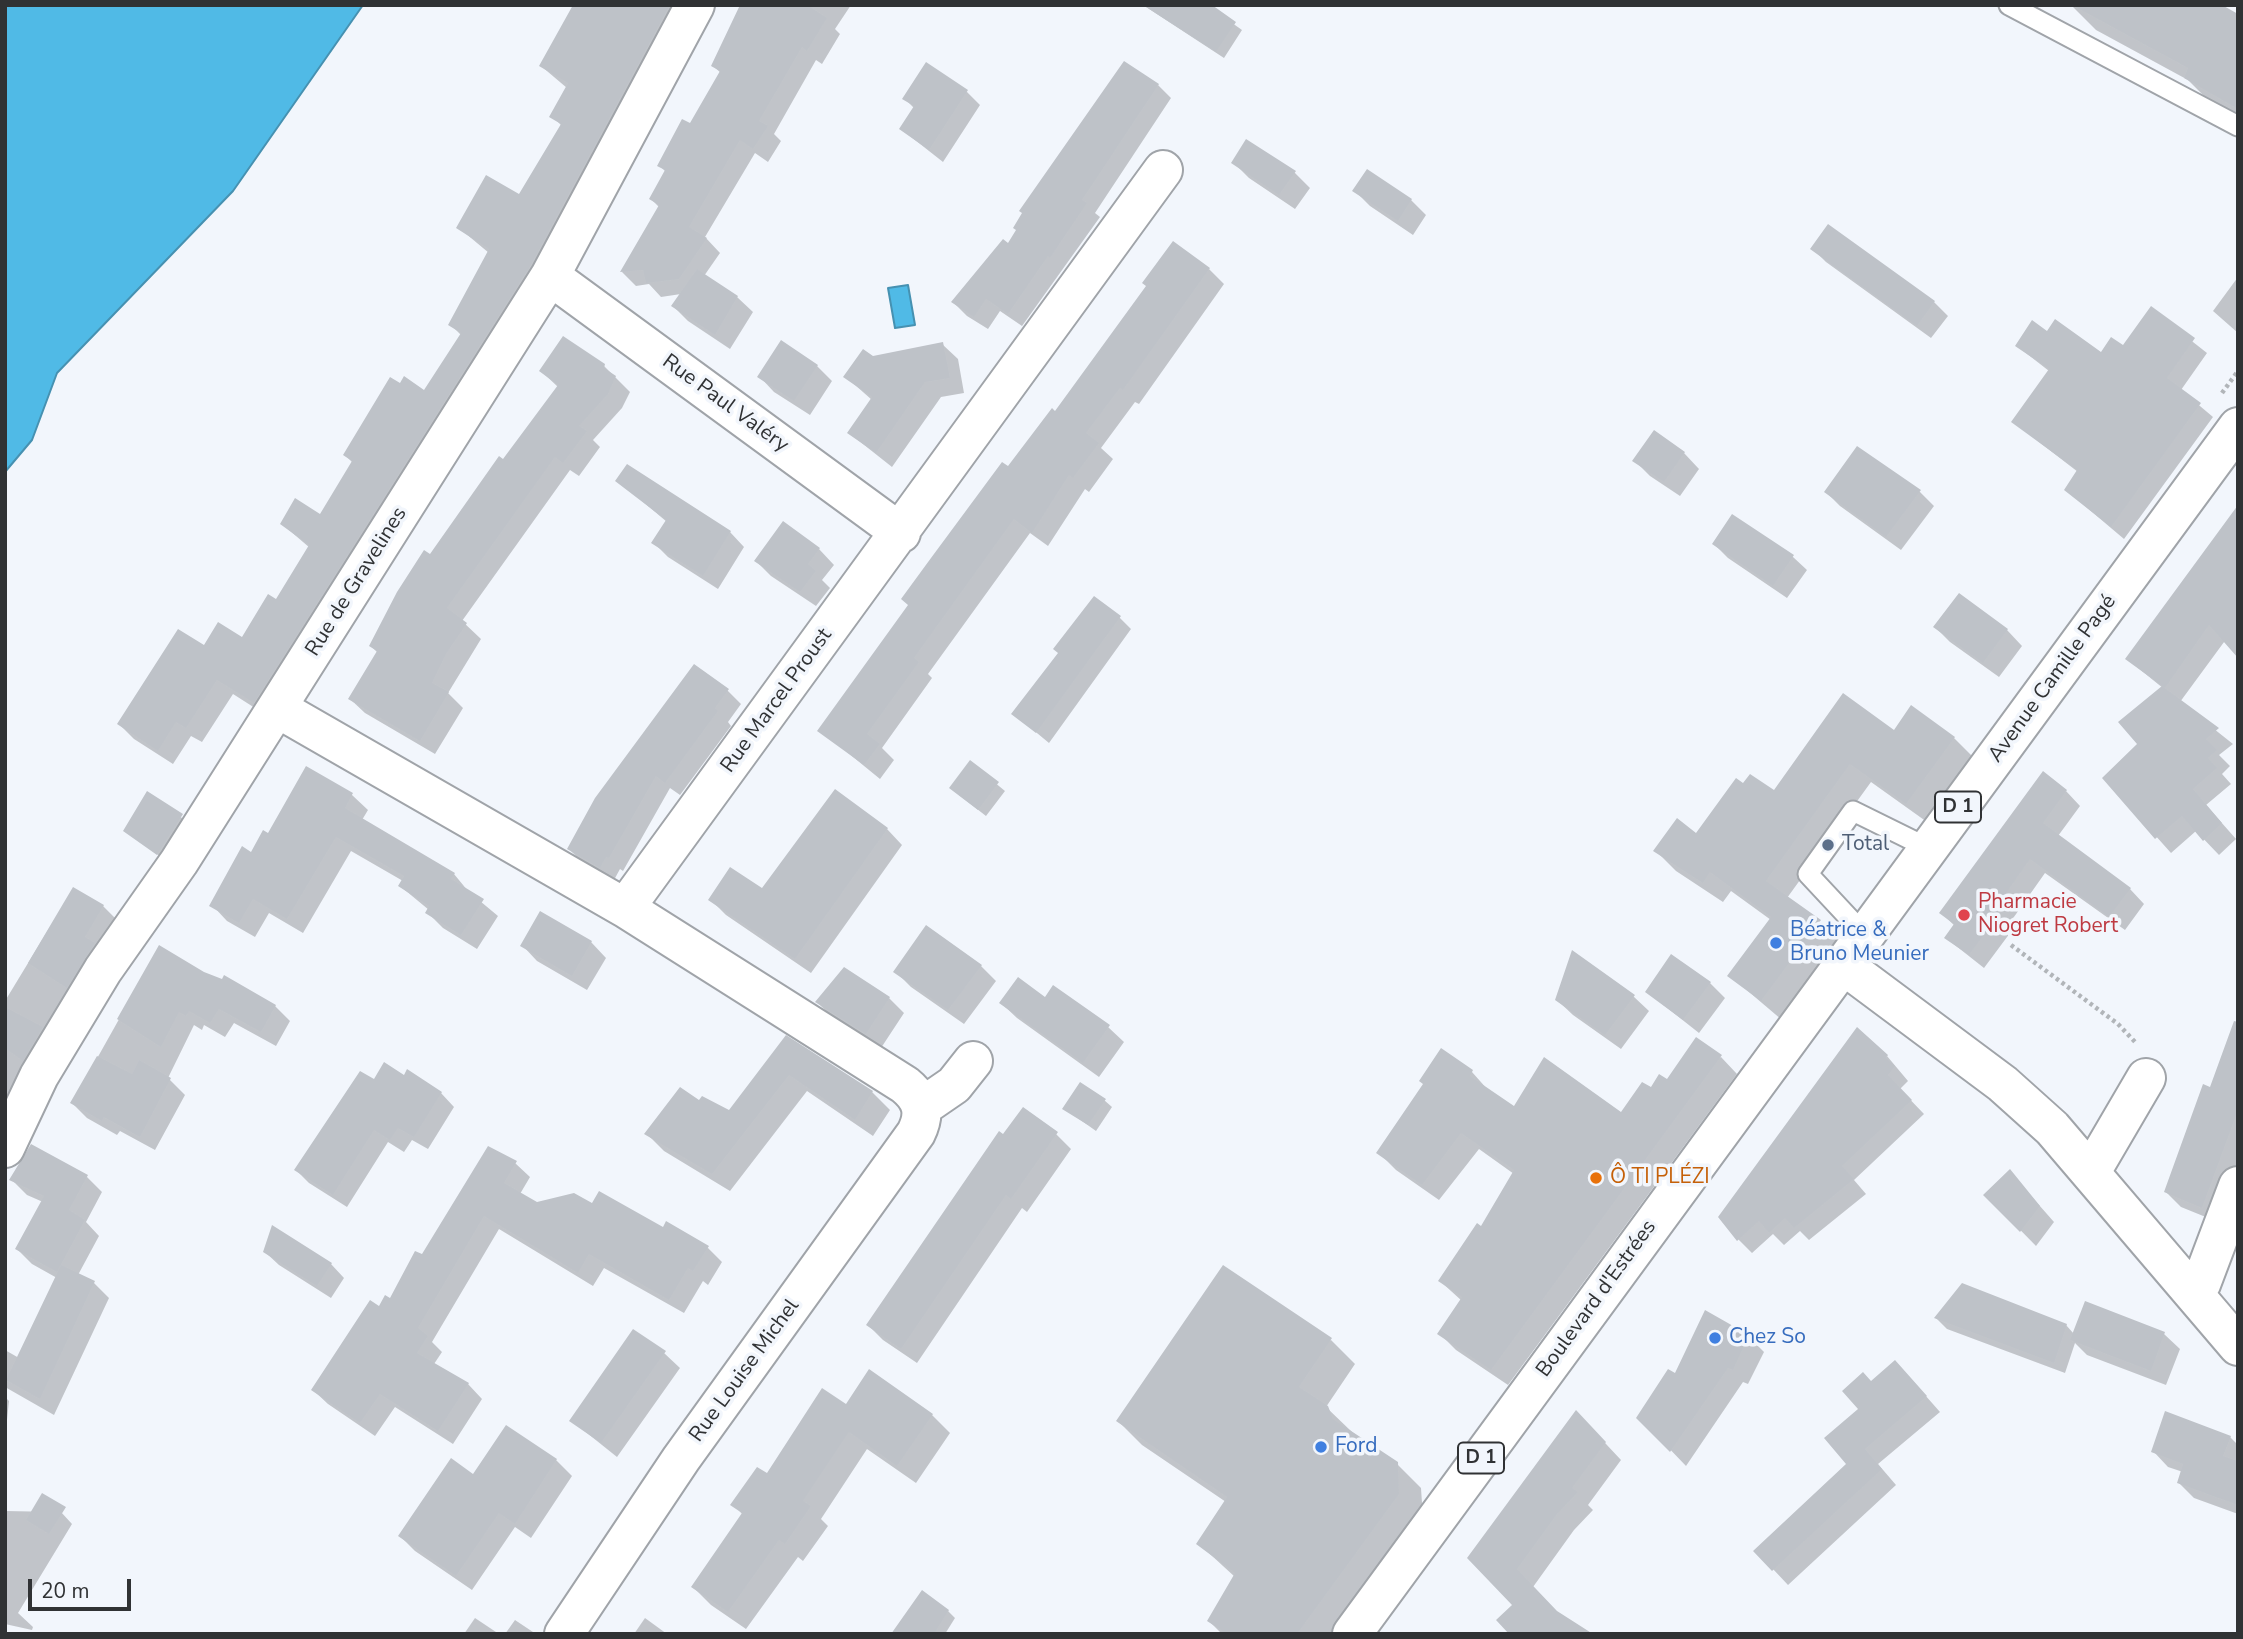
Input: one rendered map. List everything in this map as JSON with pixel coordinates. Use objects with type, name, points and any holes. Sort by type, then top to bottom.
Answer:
[{"type":"street","name":"Rue de Gravelines","points":[[5,1148],[39,1076],[103,970],[179,862],[550,276],[695,5]]},
{"type":"street","name":"Rue Marcel Proust","points":[[625,908],[901,533],[1163,170]]},
{"type":"street","name":"Rue Paul Valéry","points":[[550,276],[901,533]]},
{"type":"street","name":"Avenue Camille Pagé","points":[[1853,949],[2238,427]]},
{"type":"street","points":[[277,708],[625,908],[905,1085],[922,1107],[954,1085],[973,1061]]},
{"type":"street","points":[[1853,949],[2052,1128],[2238,1346]]},
{"type":"street","name":"Boulevard d'Estrées","points":[[1352,1634],[1853,949]]},
{"type":"street","points":[[2091,1172],[2146,1078]]},
{"type":"street","name":"Rue Louise Michel","points":[[564,1634],[681,1459],[916,1133],[922,1107]]},
{"type":"street","points":[[2192,1292],[2201,1284],[2238,1186]]},
{"type":"lane","points":[[2009,5],[2238,126]]},
{"type":"lane","points":[[1853,949],[1808,874],[1853,811],[1928,848]]},
{"type":"path","points":[[2011,945],[2118,1024],[2135,1042],[2146,1078]]},
{"type":"water","points":[[5,5],[363,5],[233,191],[57,373],[32,440],[5,472]]},
{"type":"water","points":[[908,285],[915,325],[895,328],[888,288]]},
{"type":"building","points":[[573,5],[670,5],[531,265],[254,703],[217,680],[186,728],[176,722],[158,751],[117,724],[178,629],[204,645],[218,622],[242,637],[268,594],[276,599],[309,545],[280,524],[295,498],[320,514],[352,461],[343,455],[390,377],[400,383],[404,376],[424,390],[461,333],[448,325],[489,249],[456,228],[486,175],[519,194],[561,124],[549,117],[568,83],[539,66]]},
{"type":"building","points":[[740,5],[807,5],[827,18],[807,51],[802,47],[759,121],[768,126],[753,149],[740,140],[689,227],[707,238],[679,279],[646,283],[643,270],[620,272],[659,205],[649,199],[665,170],[657,166],[682,119],[690,123],[720,71],[711,66]]},
{"type":"building","points":[[1143,5],[1212,5],[1236,22],[1216,52]]},
{"type":"building","points":[[2072,5],[2222,5],[2238,14],[2238,109],[2184,78],[2188,68]]},
{"type":"building","points":[[1124,61],[1159,84],[1082,200],[1087,203],[1008,314],[986,299],[974,317],[951,302],[1003,239],[1008,243],[1022,213],[1019,211]]},
{"type":"building","points":[[926,62],[968,90],[929,150],[899,129],[914,106],[902,99]]},
{"type":"building","points":[[1246,139],[1296,171],[1279,195],[1231,163]]},
{"type":"building","points":[[1367,169],[1412,199],[1398,221],[1352,191]]},
{"type":"building","points":[[1828,224],[1935,301],[1917,326],[1810,249]]},
{"type":"building","points":[[1173,241],[1210,268],[1123,390],[1120,388],[1086,433],[1099,443],[1073,478],[1069,475],[1032,533],[1014,519],[914,658],[919,662],[867,734],[880,744],[864,765],[817,731],[908,605],[901,599],[1002,462],[1008,466],[1052,408],[1055,411],[1146,286],[1142,283]]},
{"type":"building","points":[[697,269],[738,296],[715,335],[671,306]]},
{"type":"building","points":[[2151,306],[2195,338],[2167,378],[2201,403],[2111,527],[2064,490],[2077,470],[2011,422],[2049,369],[2015,346],[2032,320],[2047,331],[2055,319],[2101,352],[2111,337],[2123,345]]},
{"type":"building","points":[[563,336],[605,364],[604,368],[616,376],[608,394],[579,426],[587,431],[563,463],[555,457],[447,608],[467,623],[446,654],[432,683],[449,692],[420,741],[348,699],[377,651],[369,646],[397,592],[424,550],[430,554],[499,456],[503,459],[558,385],[539,371]]},
{"type":"building","points":[[781,340],[818,365],[794,401],[757,377]]},
{"type":"building","points":[[943,342],[950,378],[925,382],[876,453],[847,433],[872,397],[843,377],[863,349],[873,356]]},
{"type":"building","points":[[1654,430],[1685,452],[1664,482],[1632,461]]},
{"type":"building","points":[[1857,446],[1921,490],[1886,537],[1824,492]]},
{"type":"building","points":[[627,464],[731,531],[703,576],[651,543],[666,520],[615,481]]},
{"type":"building","points":[[2238,505],[2238,658],[2209,625],[2165,688],[2125,659]]},
{"type":"building","points":[[1732,514],[1794,555],[1773,586],[1712,544]]},
{"type":"building","points":[[783,521],[820,548],[808,564],[816,571],[800,592],[754,561]]},
{"type":"building","points":[[1959,593],[2008,629],[1983,663],[1933,627]]},
{"type":"building","points":[[1094,596],[1121,616],[1036,733],[1011,714],[1058,653],[1053,649]]},
{"type":"building","points":[[694,664],[729,689],[715,708],[718,711],[665,783],[656,776],[609,858],[606,857],[600,868],[567,849],[595,798]]},
{"type":"building","points":[[2162,686],[2219,728],[2206,739],[2217,750],[2208,758],[2217,768],[2193,789],[2222,823],[2203,841],[2182,816],[2155,839],[2102,778],[2137,744],[2118,722]]},
{"type":"building","points":[[1843,693],[1894,730],[1911,705],[1955,737],[1906,804],[1850,764],[1766,881],[1821,920],[1761,1001],[1727,976],[1771,917],[1710,872],[1703,883],[1653,851],[1677,818],[1696,833],[1736,778],[1743,783],[1750,774],[1774,790]]},
{"type":"building","points":[[970,760],[999,782],[978,810],[949,788]]},
{"type":"building","points":[[306,766],[353,793],[345,808],[455,873],[451,879],[484,899],[461,935],[425,913],[429,906],[398,886],[404,876],[336,837],[287,919],[253,899],[239,923],[209,906],[242,846],[251,852],[263,830],[268,833]]},
{"type":"building","points":[[2043,771],[2067,790],[2043,823],[2131,888],[2109,917],[2030,859],[1995,909],[2000,913],[1969,955],[1944,938],[1954,924],[1939,913]]},
{"type":"building","points":[[835,789],[888,828],[795,959],[708,900],[730,867],[762,888]]},
{"type":"building","points":[[147,791],[183,814],[157,855],[123,831]]},
{"type":"building","points":[[73,887],[104,905],[85,937],[95,943],[67,988],[28,963]]},
{"type":"building","points":[[540,911],[592,941],[572,976],[520,946]]},
{"type":"building","points":[[926,925],[982,965],[948,1010],[893,972]]},
{"type":"building","points":[[159,945],[204,972],[222,979],[224,975],[276,1005],[261,1032],[219,1009],[210,1023],[189,1011],[186,1016],[179,1012],[161,1047],[117,1019]]},
{"type":"building","points":[[1572,950],[1635,995],[1605,1035],[1555,1000]]},
{"type":"building","points":[[1671,954],[1711,982],[1683,1020],[1645,992]]},
{"type":"building","points":[[844,967],[890,997],[866,1034],[815,1002]]},
{"type":"building","points":[[1018,977],[1045,997],[1053,985],[1110,1025],[1083,1063],[999,1003]]},
{"type":"building","points":[[5,1007],[43,1027],[23,1061],[5,1048]]},
{"type":"building","points":[[2234,1021],[2238,1022],[2238,1110],[2202,1208],[2164,1192],[2203,1084],[2210,1087]]},
{"type":"building","points":[[1857,1027],[1888,1055],[1886,1058],[1895,1066],[1888,1075],[1912,1100],[1842,1166],[1854,1179],[1794,1228],[1785,1218],[1769,1233],[1759,1221],[1737,1241],[1718,1217]]},
{"type":"building","points":[[786,1035],[873,1091],[855,1120],[789,1075],[712,1174],[644,1134],[680,1087],[699,1100],[702,1096],[729,1110]]},
{"type":"building","points":[[1696,1037],[1722,1055],[1491,1370],[1437,1334],[1462,1297],[1438,1281],[1477,1223],[1481,1226],[1514,1170],[1461,1133],[1422,1185],[1376,1153],[1423,1084],[1419,1081],[1441,1048],[1473,1070],[1470,1076],[1514,1106],[1544,1057],[1621,1112],[1642,1082],[1651,1087],[1659,1074],[1667,1079]]},
{"type":"building","points":[[97,1056],[132,1074],[139,1060],[171,1078],[140,1137],[104,1117],[102,1121],[70,1103]]},
{"type":"building","points":[[384,1062],[404,1075],[407,1069],[442,1092],[414,1137],[398,1128],[390,1140],[374,1130],[333,1195],[294,1170],[360,1071],[374,1079]]},
{"type":"building","points":[[1080,1082],[1106,1099],[1088,1125],[1062,1109]]},
{"type":"building","points":[[1023,1107],[1058,1132],[1011,1199],[1006,1195],[901,1349],[866,1325],[999,1131],[1003,1134]]},
{"type":"building","points":[[31,1144],[88,1175],[69,1210],[85,1220],[57,1272],[15,1249],[44,1196],[9,1180]]},
{"type":"building","points":[[488,1146],[517,1161],[504,1183],[537,1202],[574,1193],[592,1203],[599,1191],[663,1227],[666,1221],[709,1246],[693,1271],[688,1268],[669,1300],[589,1254],[578,1273],[484,1216],[418,1328],[428,1336],[417,1353],[469,1383],[438,1431],[380,1394],[360,1423],[311,1390],[370,1300],[379,1306],[385,1295],[390,1298],[415,1251],[422,1254]]},
{"type":"building","points":[[2010,1169],[2040,1206],[2020,1232],[1983,1195]]},
{"type":"building","points":[[272,1225],[332,1263],[317,1286],[263,1252]]},
{"type":"building","points":[[61,1265],[95,1281],[40,1399],[6,1380]]},
{"type":"building","points":[[1223,1265],[1332,1338],[1299,1387],[1328,1406],[1333,1419],[1398,1462],[1399,1494],[1297,1634],[1227,1634],[1207,1621],[1235,1573],[1196,1544],[1227,1497],[1116,1421]]},
{"type":"building","points":[[1962,1283],[2067,1324],[2054,1363],[1934,1318]]},
{"type":"building","points":[[2085,1301],[2165,1332],[2151,1371],[2070,1340]]},
{"type":"building","points":[[1705,1310],[1749,1335],[1733,1370],[1728,1368],[1670,1452],[1636,1418],[1668,1369],[1675,1373]]},
{"type":"building","points":[[633,1329],[666,1351],[601,1443],[569,1421]]},
{"type":"building","points":[[1895,1360],[1927,1396],[1865,1449],[1882,1469],[1772,1571],[1753,1551],[1846,1464],[1824,1438],[1858,1409],[1842,1391],[1863,1372],[1871,1381]]},
{"type":"building","points":[[869,1369],[933,1414],[897,1466],[849,1432],[803,1501],[811,1506],[785,1544],[779,1540],[728,1612],[691,1587],[742,1513],[730,1505],[757,1467],[767,1473],[822,1388],[846,1404]]},
{"type":"building","points":[[1576,1410],[1606,1442],[1572,1488],[1578,1492],[1557,1514],[1517,1569],[1557,1611],[1593,1634],[1509,1634],[1496,1620],[1512,1605],[1467,1558]]},
{"type":"building","points":[[2165,1411],[2231,1436],[2223,1456],[2238,1461],[2238,1505],[2177,1483],[2183,1464],[2151,1452]]},
{"type":"building","points":[[506,1425],[557,1459],[515,1524],[499,1513],[456,1576],[398,1536],[451,1458],[473,1474]]},
{"type":"building","points":[[42,1493],[66,1507],[49,1534],[26,1520]]},
{"type":"building","points":[[922,1590],[949,1610],[934,1634],[891,1634]]},
{"type":"place","name":"Total","points":[[1828,845]]},
{"type":"place","name":"Pharmacie Niogret Robert","points":[[1964,915]]},
{"type":"place","name":"Béatrice & Bruno Meunier","points":[[1776,943]]},
{"type":"place","name":"Ô TI PLÉZI","points":[[1596,1178]]},
{"type":"place","name":"Chez So","points":[[1715,1338]]},
{"type":"place","name":"Ford","points":[[1321,1447]]}]
